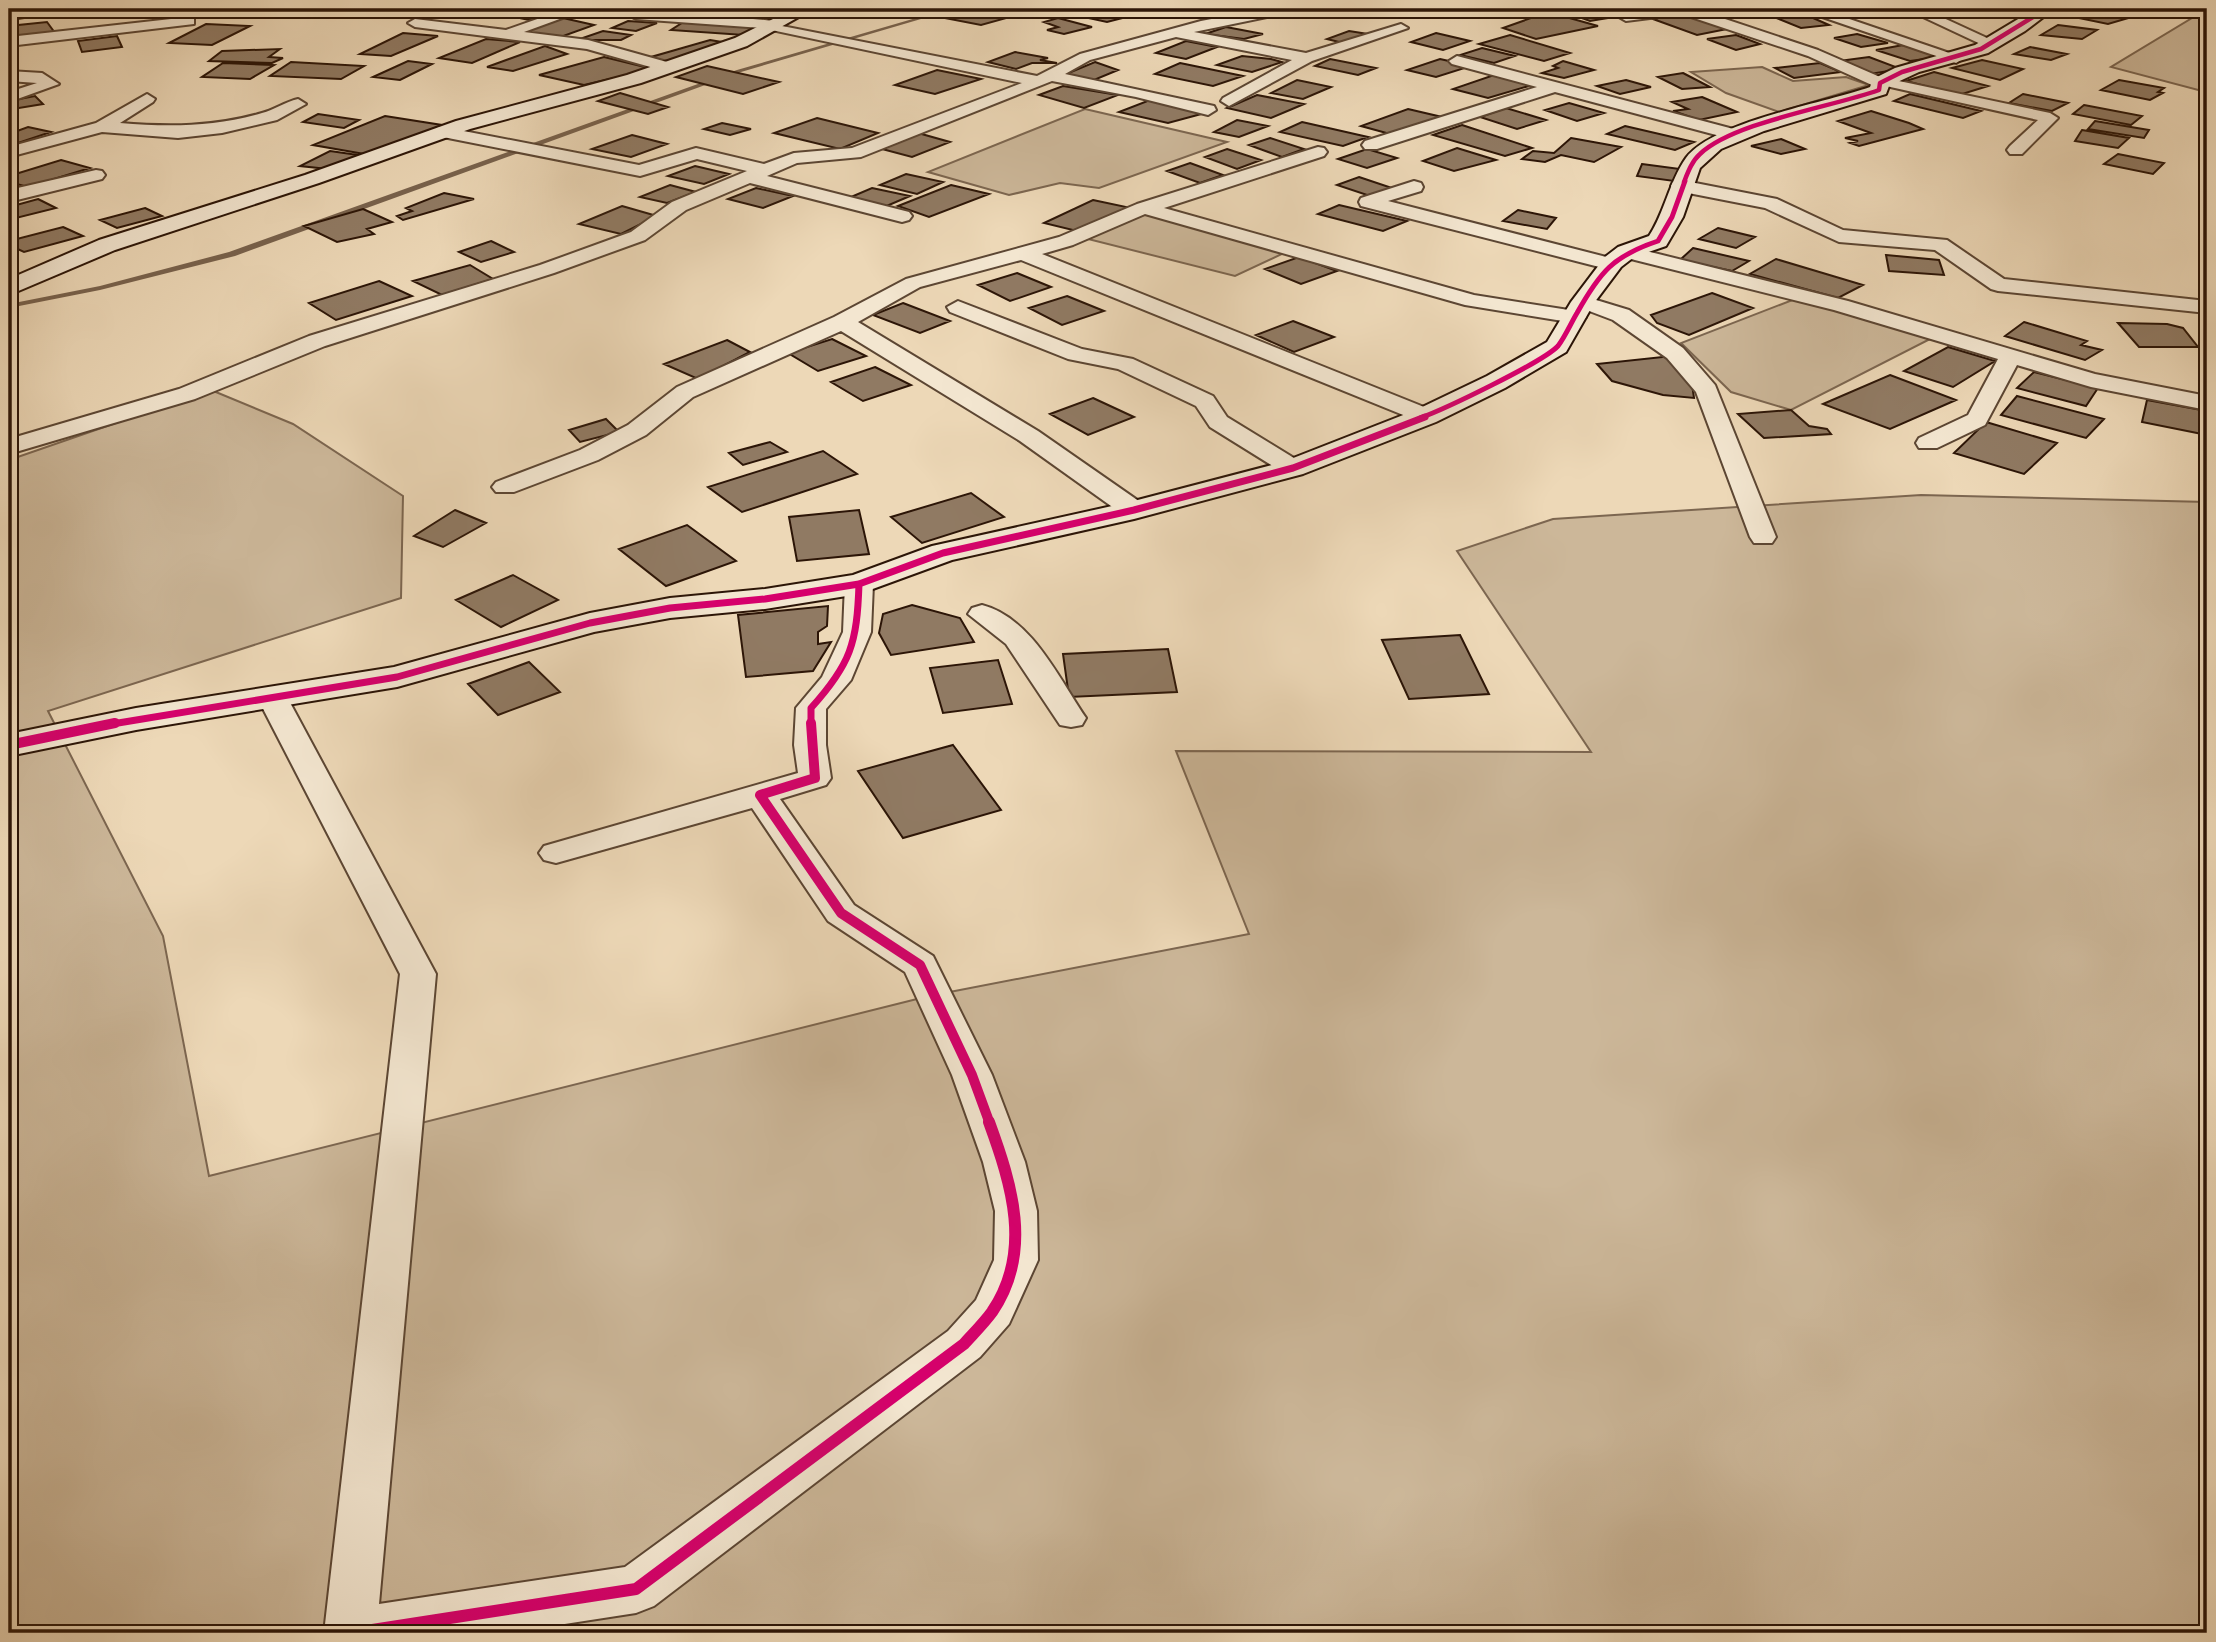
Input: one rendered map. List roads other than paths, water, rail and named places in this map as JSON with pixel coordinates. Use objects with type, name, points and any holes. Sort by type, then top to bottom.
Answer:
[{"type":"street","points":[[504,34],[580,9]]},
{"type":"street","points":[[657,9],[636,15],[772,27],[1045,79],[1136,92],[1208,110]]},
{"type":"street","points":[[9,288],[107,245],[443,132],[668,68],[741,43],[805,9]]},
{"type":"street","points":[[9,447],[187,394],[317,341],[561,264],[638,236],[679,206],[794,158],[855,153],[1045,79],[1085,57],[1251,13],[1286,9]]},
{"type":"street","points":[[1626,17],[1684,9],[1813,53],[1882,82],[2050,118],[2016,150]]},
{"type":"street","points":[[1806,9],[1956,58]]},
{"type":"street","points":[[1913,9],[1992,44]]},
{"type":"street","points":[[9,745],[397,677],[590,623],[670,608],[765,599],[859,584],[943,553],[1134,510],[1293,468],[1426,416],[1496,382],[1557,347],[1579,310],[1618,258],[1658,241],[1675,212],[1680,186],[1701,153],[1735,135],[1849,102],[1879,90],[1882,82],[1897,72],[1956,58],[1992,44],[2046,9]]},
{"type":"street","points":[[9,42],[189,21]]},
{"type":"street","points":[[415,23],[588,45],[668,68]]},
{"type":"street","points":[[1229,101],[1307,58],[1401,28]]},
{"type":"street","points":[[1175,33],[1307,58]]},
{"type":"street","points":[[1457,61],[1735,135]]},
{"type":"street","points":[[9,76],[36,76],[51,84],[9,97]]},
{"type":"street","points":[[1370,145],[1554,87]]},
{"type":"street","points":[[9,152],[102,127],[147,99]]},
{"type":"street","points":[[102,127],[178,132],[222,128],[271,116],[298,104]]},
{"type":"street","points":[[443,132],[640,171],[696,153],[902,216]]},
{"type":"street","points":[[505,487],[589,455],[637,430],[685,392],[750,360],[842,322],[913,283],[1066,241],[1144,208],[1318,152]]},
{"type":"street","points":[[9,196],[96,175]]},
{"type":"street","points":[[1680,186],[1770,204],[1839,236],[1940,244],[1998,285],[2207,307]]},
{"type":"street","points":[[1413,187],[1368,202],[1841,305],[2091,380],[2207,402]]},
{"type":"street","points":[[1144,208],[1472,301],[1621,315],[1675,353],[1707,390],[1763,537]]},
{"type":"street","points":[[1025,254],[1426,416]]},
{"type":"street","points":[[958,307],[1076,354],[1125,364],[1205,401],[1218,422],[1293,468]]},
{"type":"street","points":[[842,322],[1029,436],[1134,510]]},
{"type":"street","points":[[1928,443],[1976,420],[2011,356]]},
{"type":"street","points":[[556,853],[815,778],[810,745],[811,709],[836,680],[857,632],[859,584]]},
{"type":"street","points":[[982,614],[1017,638],[1071,718]]},
{"type":"street","points":[[272,697],[418,974],[352,1633],[636,1589],[964,1344],[993,1311],[1016,1259],[1016,1211],[1004,1162],[972,1075],[920,965],[841,914],[760,795]]},
{"type":"waterway","points":[[9,306],[100,288],[232,254],[739,71],[952,9]]}]
